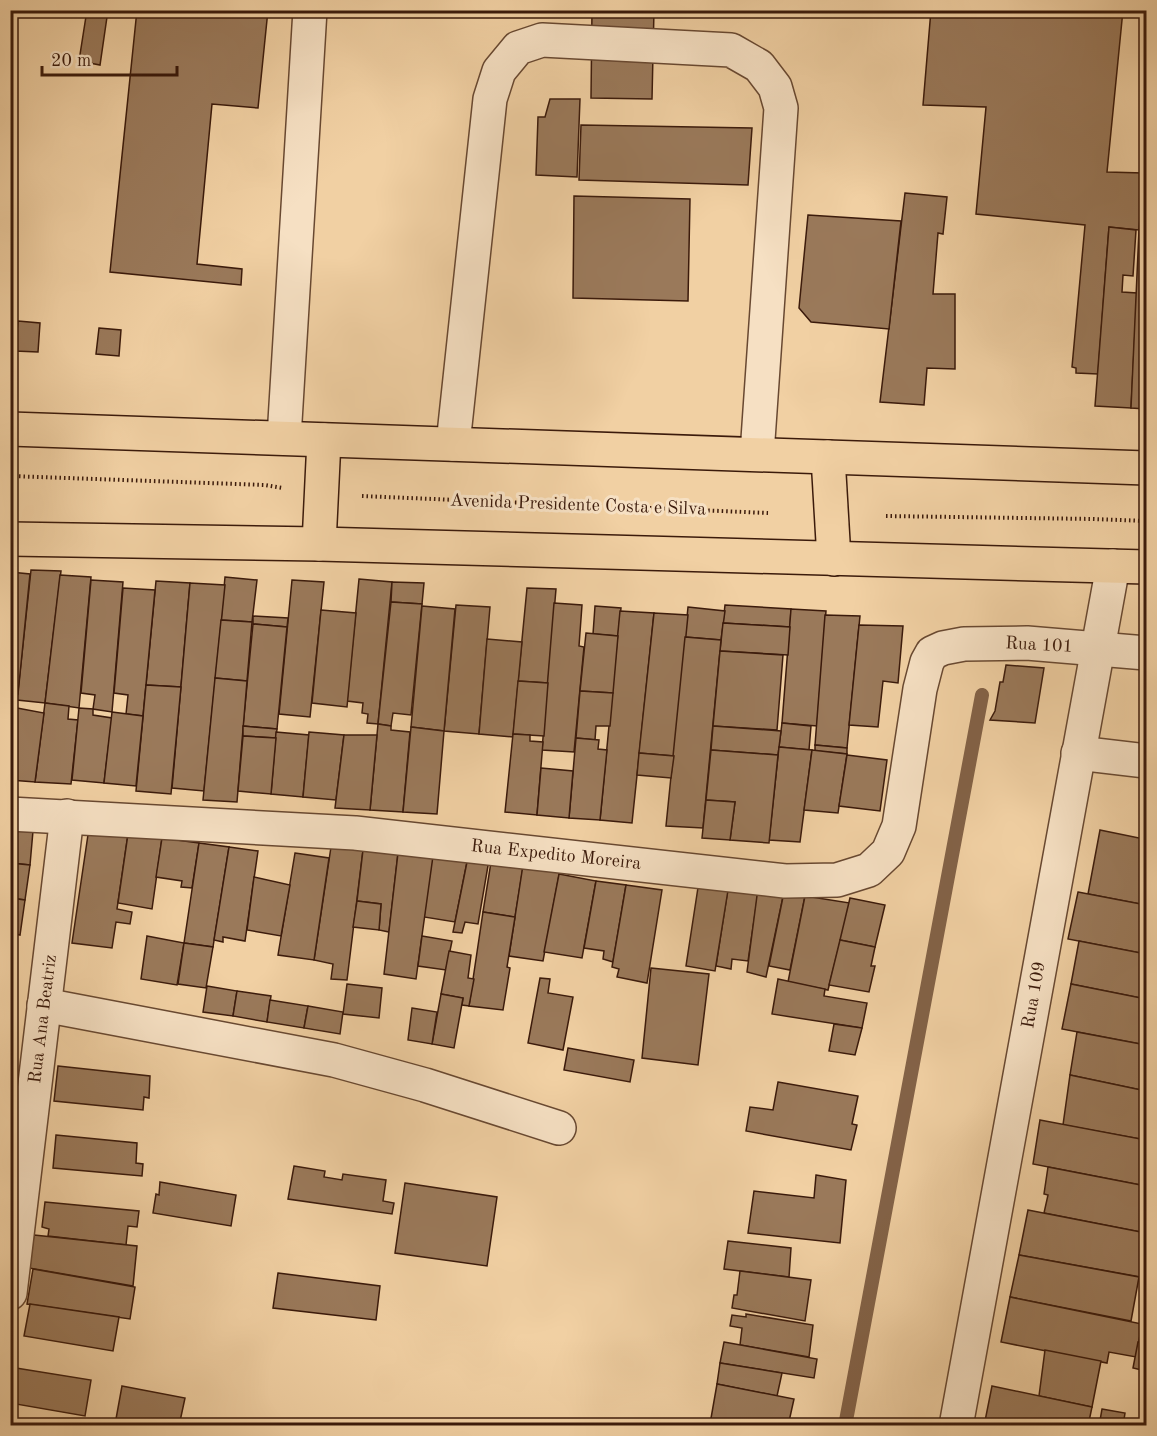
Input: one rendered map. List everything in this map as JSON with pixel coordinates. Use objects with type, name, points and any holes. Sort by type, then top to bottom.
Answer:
[{"type":"main road","points":[[10,429],[1146,468]]},
{"type":"main road","points":[[319,544],[324,440]]},
{"type":"main road","points":[[828,457],[834,559]]},
{"type":"main road","points":[[10,539],[319,544],[1146,567]]},
{"type":"street","points":[[284,438],[310,10]]},
{"type":"street","points":[[453,444],[490,99],[499,71],[518,48],[542,40],[731,50],[759,66],[775,87],[781,108],[757,454]]},
{"type":"street","name":"Rua 109","points":[[956,1425],[1113,566]]},
{"type":"street","name":"Rua 101","points":[[932,654],[943,648],[987,643],[1027,643],[1146,653]]},
{"type":"street","name":"Rua Expedito Moreira","points":[[10,814],[355,833],[785,881],[837,880],[869,870],[888,852],[899,826],[920,689],[927,662],[932,654]]},
{"type":"street","points":[[1078,753],[1146,761]]},
{"type":"street","name":"Rua Ana Beatriz","points":[[10,1293],[67,816]]},
{"type":"street","points":[[44,1005],[334,1060],[425,1085],[559,1128]]},
{"type":"path","name":"Avenida Presidente Costa e Silva","points":[[10,476],[265,485],[322,494],[832,516],[1146,521]]},
{"type":"building","points":[[87,10],[108,10],[100,65],[79,61]]},
{"type":"building","points":[[137,10],[268,10],[258,108],[212,104],[197,264],[242,269],[241,285],[110,272]]},
{"type":"building","points":[[592,10],[654,10],[652,99],[591,98]]},
{"type":"building","points":[[931,10],[1123,10],[1107,172],[1143,173],[1139,230],[1109,227],[1098,374],[1076,373],[1076,368],[1072,367],[1085,225],[976,214],[986,107],[923,105]]},
{"type":"building","points":[[550,99],[580,99],[577,177],[536,175],[538,117],[545,117]]},
{"type":"building","points":[[581,125],[752,128],[748,185],[579,180]]},
{"type":"building","points":[[905,193],[947,197],[943,234],[938,233],[933,294],[955,294],[955,369],[927,368],[924,405],[880,402]]},
{"type":"building","points":[[574,196],[690,199],[688,301],[573,298]]},
{"type":"building","points":[[808,215],[901,221],[889,329],[811,322],[799,308]]},
{"type":"building","points":[[1109,227],[1136,230],[1133,276],[1123,275],[1122,292],[1137,293],[1131,408],[1095,406]]},
{"type":"building","points":[[1139,230],[1146,230],[1146,409],[1131,408]]},
{"type":"building","points":[[18,321],[40,323],[38,352],[15,351]]},
{"type":"building","points":[[99,328],[121,330],[119,356],[96,354]]},
{"type":"building","points":[[31,570],[61,571],[45,703],[17,700]]},
{"type":"building","points":[[10,572],[30,574],[18,694],[10,694]]},
{"type":"building","points":[[60,575],[91,577],[79,708],[45,703]]},
{"type":"building","points":[[225,577],[257,580],[252,622],[221,620]]},
{"type":"building","points":[[359,579],[392,582],[378,724],[367,723],[368,714],[362,713],[363,703],[347,701]]},
{"type":"building","points":[[91,580],[123,582],[112,712],[93,709],[95,695],[81,693]]},
{"type":"building","points":[[292,580],[324,582],[310,717],[279,714]]},
{"type":"building","points":[[156,581],[190,583],[181,687],[146,685]]},
{"type":"building","points":[[392,582],[424,583],[422,604],[391,602]]},
{"type":"building","points":[[190,583],[225,585],[204,791],[172,788]]},
{"type":"building","points":[[123,588],[155,590],[143,716],[126,714],[128,695],[114,693]]},
{"type":"building","points":[[527,588],[556,589],[548,683],[518,681]]},
{"type":"building","points":[[391,602],[422,604],[411,715],[393,713],[391,726],[378,724]]},
{"type":"building","points":[[554,603],[582,605],[579,646],[584,647],[574,752],[542,750]]},
{"type":"building","points":[[456,605],[490,607],[479,734],[444,731]]},
{"type":"building","points":[[725,605],[791,609],[790,627],[723,623]]},
{"type":"building","points":[[422,606],[455,609],[444,731],[411,727]]},
{"type":"building","points":[[595,606],[621,608],[618,636],[593,634]]},
{"type":"building","points":[[688,607],[725,611],[721,640],[685,637]]},
{"type":"building","points":[[791,609],[826,611],[817,726],[782,723]]},
{"type":"building","points":[[321,610],[356,613],[347,707],[312,703]]},
{"type":"building","points":[[620,611],[654,613],[632,823],[600,820]]},
{"type":"building","points":[[654,613],[688,615],[674,756],[639,753]]},
{"type":"building","points":[[825,615],[860,616],[847,748],[815,745]]},
{"type":"building","points":[[253,616],[288,618],[287,627],[253,624]]},
{"type":"building","points":[[221,620],[252,622],[247,681],[215,678]]},
{"type":"building","points":[[723,623],[790,627],[788,655],[720,651]]},
{"type":"building","points":[[253,624],[287,627],[277,729],[243,726]]},
{"type":"building","points":[[859,625],[903,626],[898,683],[883,681],[878,727],[849,725]]},
{"type":"building","points":[[586,633],[618,636],[613,693],[580,691]]},
{"type":"building","points":[[685,637],[721,640],[703,828],[666,826]]},
{"type":"building","points":[[487,639],[522,642],[513,737],[479,734]]},
{"type":"building","points":[[720,651],[783,655],[777,730],[713,726]]},
{"type":"building","points":[[1006,665],[1044,668],[1035,723],[990,720],[995,711],[1000,682],[1003,682]]},
{"type":"building","points":[[215,678],[247,681],[237,802],[203,800]]},
{"type":"building","points":[[518,681],[548,683],[544,736],[513,734]]},
{"type":"building","points":[[146,685],[181,687],[171,794],[136,791]]},
{"type":"building","points":[[580,691],[613,693],[610,726],[596,726],[595,740],[576,738]]},
{"type":"building","points":[[45,703],[69,706],[68,719],[78,720],[71,784],[35,782]]},
{"type":"building","points":[[17,708],[44,713],[35,782],[10,780]]},
{"type":"building","points":[[79,708],[93,709],[93,715],[112,718],[104,783],[72,780]]},
{"type":"building","points":[[112,712],[143,716],[136,786],[104,783]]},
{"type":"building","points":[[782,723],[811,726],[809,750],[779,747]]},
{"type":"building","points":[[378,724],[391,726],[391,730],[410,732],[403,812],[370,810]]},
{"type":"building","points":[[243,726],[277,729],[276,738],[243,736]]},
{"type":"building","points":[[713,726],[781,731],[778,755],[711,750]]},
{"type":"building","points":[[411,727],[444,731],[437,814],[403,812]]},
{"type":"building","points":[[276,732],[309,735],[303,797],[271,794]]},
{"type":"building","points":[[309,732],[344,735],[336,800],[303,797]]},
{"type":"building","points":[[513,734],[530,735],[530,741],[543,742],[537,815],[505,812]]},
{"type":"building","points":[[344,735],[377,735],[370,810],[335,808]]},
{"type":"building","points":[[243,736],[276,738],[271,794],[238,791]]},
{"type":"building","points":[[576,738],[599,740],[598,749],[607,750],[600,820],[569,818]]},
{"type":"building","points":[[815,745],[847,748],[847,754],[815,751]]},
{"type":"building","points":[[779,747],[812,750],[800,842],[769,840]]},
{"type":"building","points":[[711,750],[778,755],[769,843],[730,840],[735,802],[706,800]]},
{"type":"building","points":[[812,750],[847,754],[838,813],[804,810]]},
{"type":"building","points":[[639,753],[674,756],[671,778],[637,775]]},
{"type":"building","points":[[847,755],[887,760],[880,811],[839,806]]},
{"type":"building","points":[[541,768],[573,771],[569,818],[537,815]]},
{"type":"building","points":[[706,800],[735,802],[730,840],[702,838]]},
{"type":"building","points":[[89,828],[128,834],[117,909],[132,912],[130,924],[116,922],[112,948],[72,943]]},
{"type":"building","points":[[10,829],[33,831],[30,865],[10,863]]},
{"type":"building","points":[[1100,830],[1144,839],[1142,843],[1146,844],[1146,905],[1088,894]]},
{"type":"building","points":[[128,834],[162,838],[152,909],[118,903]]},
{"type":"building","points":[[162,838],[199,843],[192,888],[181,887],[182,881],[156,877]]},
{"type":"building","points":[[199,843],[229,847],[213,947],[184,943]]},
{"type":"building","points":[[229,847],[258,851],[245,941],[223,937],[223,942],[214,940]]},
{"type":"building","points":[[331,847],[363,850],[347,980],[331,979],[333,964],[314,960]]},
{"type":"building","points":[[363,850],[398,853],[389,932],[379,930],[381,904],[357,901]]},
{"type":"building","points":[[433,851],[468,857],[455,922],[424,917]]},
{"type":"building","points":[[295,853],[329,858],[314,960],[278,955]]},
{"type":"building","points":[[398,853],[433,856],[416,979],[384,974]]},
{"type":"building","points":[[492,856],[524,861],[515,917],[483,912]]},
{"type":"building","points":[[468,857],[489,860],[478,924],[465,922],[462,933],[453,932]]},
{"type":"building","points":[[10,863],[30,865],[25,900],[10,898]]},
{"type":"building","points":[[523,865],[560,870],[543,961],[509,956]]},
{"type":"building","points":[[559,874],[596,881],[582,958],[544,952]]},
{"type":"building","points":[[730,876],[760,880],[748,961],[732,959],[731,969],[716,966]]},
{"type":"building","points":[[254,877],[290,885],[281,936],[247,930]]},
{"type":"building","points":[[596,881],[626,885],[613,962],[603,959],[604,951],[584,948]]},
{"type":"building","points":[[699,881],[729,884],[715,971],[686,966]]},
{"type":"building","points":[[626,885],[662,890],[647,983],[617,977],[619,969],[612,967]]},
{"type":"building","points":[[758,888],[784,892],[766,977],[747,972]]},
{"type":"building","points":[[784,892],[805,896],[790,970],[769,966]]},
{"type":"building","points":[[1078,892],[1146,905],[1146,954],[1068,939]]},
{"type":"building","points":[[805,896],[850,903],[828,990],[788,982]]},
{"type":"building","points":[[10,898],[25,900],[20,935],[10,933]]},
{"type":"building","points":[[850,898],[885,905],[875,947],[840,940]]},
{"type":"building","points":[[357,901],[381,904],[379,930],[353,927]]},
{"type":"building","points":[[483,912],[515,917],[503,1010],[469,1006]]},
{"type":"building","points":[[147,936],[184,943],[177,985],[141,979]]},
{"type":"building","points":[[422,936],[452,941],[446,970],[418,966]]},
{"type":"building","points":[[840,940],[875,947],[871,966],[875,966],[869,992],[829,985]]},
{"type":"building","points":[[1079,941],[1146,954],[1146,999],[1071,984]]},
{"type":"building","points":[[184,943],[213,947],[206,988],[178,984]]},
{"type":"building","points":[[449,951],[471,955],[468,978],[474,979],[469,1006],[462,1005],[463,998],[441,994]]},
{"type":"building","points":[[651,968],[709,974],[698,1065],[642,1058]]},
{"type":"building","points":[[540,978],[550,979],[548,993],[573,997],[563,1050],[528,1043]]},
{"type":"building","points":[[778,979],[825,989],[824,996],[867,1003],[862,1028],[772,1014]]},
{"type":"building","points":[[347,984],[382,988],[379,1018],[343,1014]]},
{"type":"building","points":[[1071,984],[1146,999],[1146,1045],[1062,1029]]},
{"type":"building","points":[[207,986],[237,991],[233,1016],[203,1012]]},
{"type":"building","points":[[237,991],[271,996],[267,1022],[233,1016]]},
{"type":"building","points":[[441,994],[463,998],[454,1048],[432,1044]]},
{"type":"building","points":[[270,1000],[308,1006],[304,1028],[267,1022]]},
{"type":"building","points":[[308,1006],[343,1012],[340,1034],[304,1028]]},
{"type":"building","points":[[412,1008],[437,1012],[432,1044],[408,1040]]},
{"type":"building","points":[[834,1024],[862,1028],[855,1055],[829,1051]]},
{"type":"building","points":[[1077,1032],[1146,1045],[1146,1091],[1070,1075]]},
{"type":"building","points":[[568,1048],[634,1060],[630,1082],[564,1070]]},
{"type":"building","points":[[58,1066],[150,1076],[149,1098],[144,1097],[143,1110],[54,1101]]},
{"type":"building","points":[[1070,1075],[1146,1091],[1146,1140],[1063,1125]]},
{"type":"building","points":[[778,1082],[858,1096],[852,1124],[857,1125],[851,1150],[746,1131],[750,1107],[773,1110]]},
{"type":"building","points":[[1040,1120],[1146,1140],[1146,1186],[1033,1164]]},
{"type":"building","points":[[56,1135],[137,1143],[136,1163],[143,1164],[142,1176],[53,1168]]},
{"type":"building","points":[[294,1166],[325,1171],[324,1177],[342,1180],[343,1174],[386,1180],[383,1201],[394,1203],[392,1214],[288,1199]]},
{"type":"building","points":[[1048,1167],[1146,1186],[1146,1233],[1044,1213],[1048,1195],[1044,1194]]},
{"type":"building","points":[[816,1175],[846,1180],[840,1243],[748,1233],[754,1191],[814,1198]]},
{"type":"building","points":[[160,1182],[236,1195],[231,1226],[153,1213],[156,1194],[159,1195]]},
{"type":"building","points":[[405,1183],[497,1197],[487,1266],[395,1253]]},
{"type":"building","points":[[45,1202],[139,1211],[137,1227],[128,1226],[126,1245],[48,1236],[49,1229],[42,1227]]},
{"type":"building","points":[[1028,1210],[1146,1233],[1146,1278],[1019,1255]]},
{"type":"building","points":[[34,1235],[137,1246],[133,1286],[29,1268]]},
{"type":"building","points":[[728,1241],[791,1248],[789,1277],[724,1269]]},
{"type":"building","points":[[1019,1255],[1139,1277],[1131,1321],[1010,1297]]},
{"type":"building","points":[[33,1269],[135,1287],[130,1319],[27,1304]]},
{"type":"building","points":[[740,1271],[811,1280],[805,1321],[732,1308],[734,1295],[737,1295]]},
{"type":"building","points":[[278,1273],[380,1286],[376,1320],[273,1308]]},
{"type":"building","points":[[1010,1297],[1142,1324],[1136,1357],[1109,1352],[1107,1363],[1001,1342]]},
{"type":"building","points":[[30,1304],[119,1317],[113,1351],[24,1336]]},
{"type":"building","points":[[746,1314],[813,1325],[809,1357],[740,1345],[742,1328],[730,1326],[732,1315],[746,1317]]},
{"type":"building","points":[[724,1342],[817,1359],[814,1378],[720,1363]]},
{"type":"building","points":[[1138,1342],[1146,1344],[1146,1371],[1133,1368]]},
{"type":"building","points":[[1045,1350],[1101,1361],[1092,1407],[1039,1396]]},
{"type":"building","points":[[720,1363],[782,1373],[777,1396],[717,1384]]},
{"type":"building","points":[[16,1368],[91,1380],[85,1416],[10,1403]]},
{"type":"building","points":[[717,1384],[794,1399],[788,1426],[710,1424]]},
{"type":"building","points":[[122,1386],[185,1398],[179,1426],[154,1426],[116,1419]]},
{"type":"building","points":[[992,1386],[1092,1407],[1088,1426],[1056,1426],[1042,1423],[1042,1426],[984,1426]]},
{"type":"building","points":[[1102,1409],[1125,1413],[1123,1426],[1099,1426]]},
{"type":"building","points":[[1124,1419],[1146,1423],[1146,1426],[1123,1426]]},
{"type":"waterway","points":[[845,1426],[982,695]]}]
